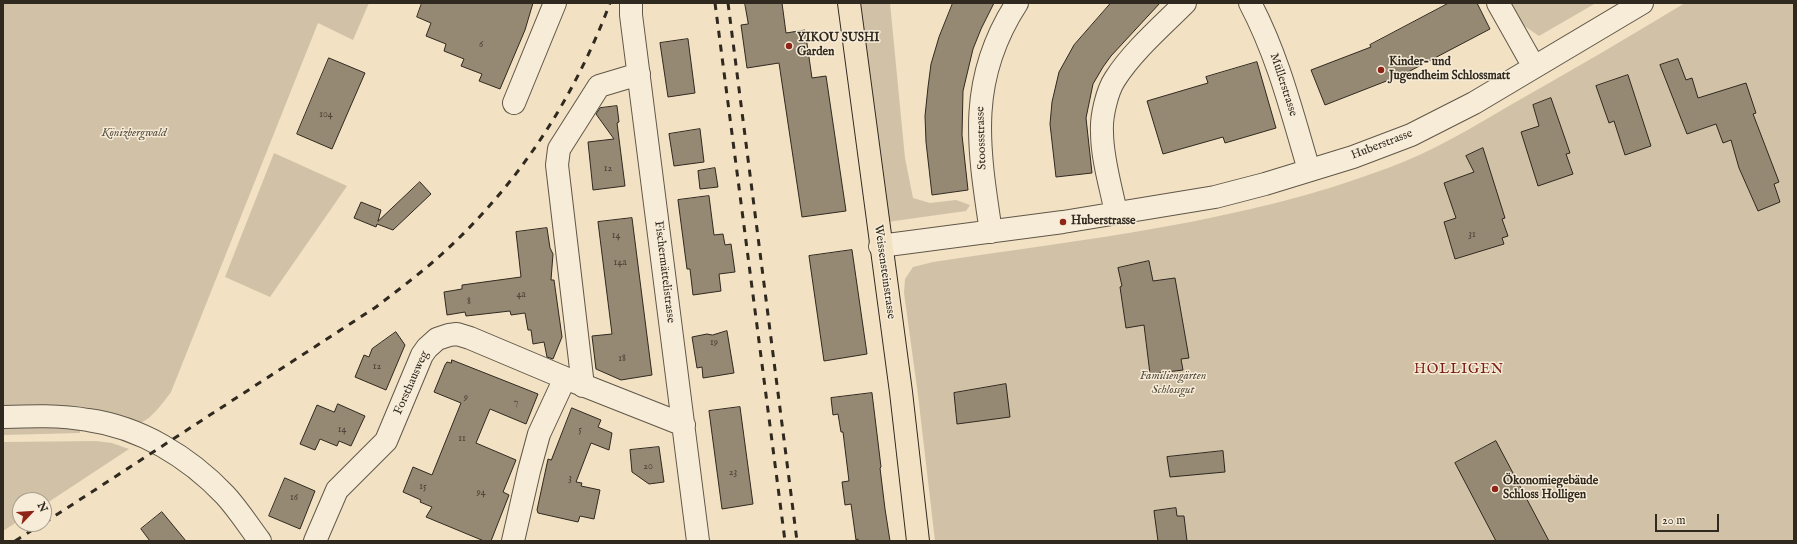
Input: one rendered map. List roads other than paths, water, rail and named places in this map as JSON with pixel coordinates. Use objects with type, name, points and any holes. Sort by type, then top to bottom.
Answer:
[{"type":"main road","name":"Weissensteinstrasse","points":[[849,3],[880,246],[901,392],[918,541]]},
{"type":"street","points":[[514,103],[555,3]]},
{"type":"street","name":"Fischermättelistrasse","points":[[631,3],[631,15],[698,541]]},
{"type":"street","name":"Stoossstrasse","points":[[991,232],[980,146],[979,122],[981,99],[984,78],[997,37],[1018,3]]},
{"type":"street","points":[[1116,213],[1105,160],[1102,132],[1105,106],[1114,80],[1118,74],[1132,56],[1184,3]]},
{"type":"street","name":"Müllerstrasse","points":[[1250,3],[1269,41],[1278,66],[1309,170]]},
{"type":"street","points":[[1498,3],[1534,67]]},
{"type":"street","name":"Huberstrasse","points":[[880,246],[991,232],[1216,197],[1309,170],[1381,147],[1411,135],[1474,103],[1638,4]]},
{"type":"street","points":[[513,541],[529,471],[540,434],[574,382],[556,165],[559,148],[599,86],[639,74]]},
{"type":"street","name":"Forsthausweg","points":[[315,541],[337,490],[386,441],[422,355],[437,339],[449,335],[457,334],[470,338],[684,426]]},
{"type":"street","points":[[3,417],[57,416],[89,420],[129,430],[144,436],[174,454],[209,479],[235,507],[260,541]]},
{"type":"railway","points":[[52,518],[376,307],[418,275],[442,254],[470,227],[495,199],[519,170],[541,139],[579,73],[596,39],[610,3]]},
{"type":"railway","points":[[715,3],[785,541]]},
{"type":"railway","points":[[728,3],[797,541]]},
{"type":"railway","points":[[15,541],[29,532]]},
{"type":"place","name":"YIKOU SUSHI Garden","points":[[789,46]]},
{"type":"place","name":"Kinder- und Jugendheim Schlossmatt","points":[[1381,70]]},
{"type":"place","name":"Huberstrasse","points":[[1063,222]]},
{"type":"place","name":"Ökonomiegebäude Schloss Holligen","points":[[1495,489]]},
{"type":"district","name":"HOLLIGEN","points":[[1459,370]]},
{"type":"park label","name":"Könizbergwald","points":[[134,134]]},
{"type":"park label","name":"Familiengärten Schlossgut","points":[[1173,384]]}]
